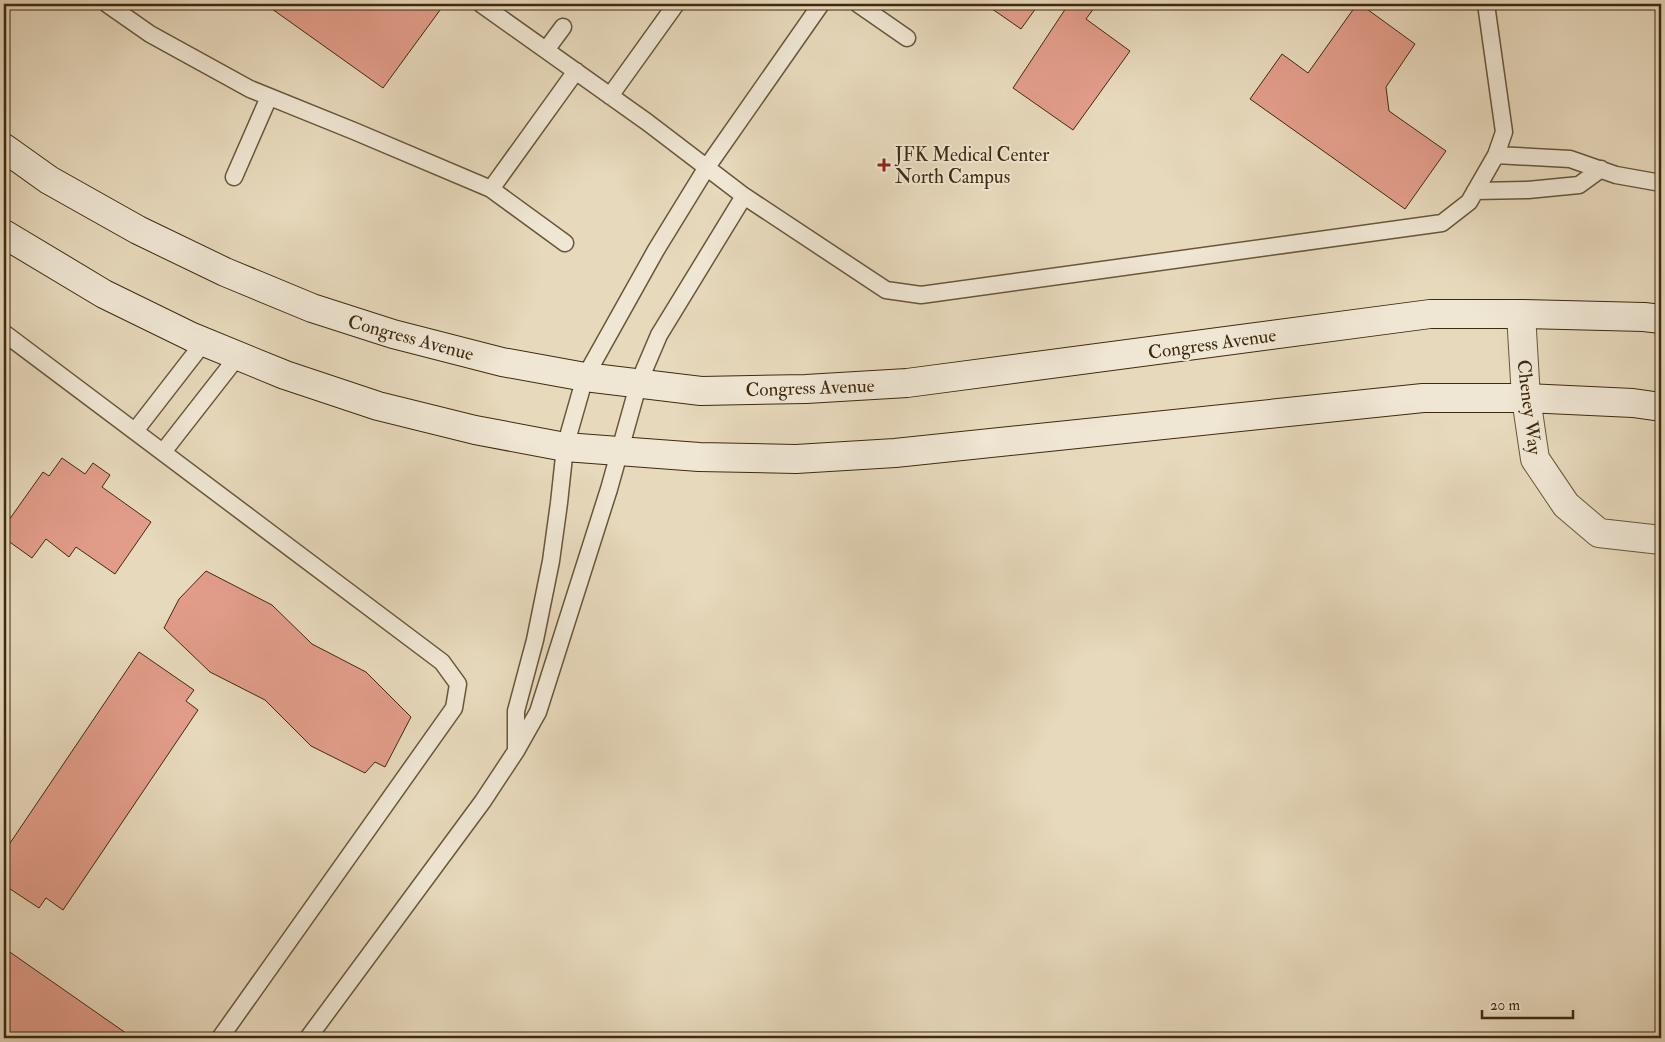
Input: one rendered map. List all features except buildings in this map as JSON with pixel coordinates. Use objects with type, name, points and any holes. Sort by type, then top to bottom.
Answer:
[{"type":"street","name":"Congress Avenue","points":[[4,148],[49,180],[138,230],[225,272],[312,308],[394,334],[484,357],[585,377],[701,390],[806,389],[907,383],[1430,314],[1521,314],[1661,319]]},
{"type":"street","points":[[4,234],[104,294],[204,342],[285,375],[378,406],[475,430],[565,447],[700,457],[796,459],[895,453],[1423,398],[1526,398],[1633,403],[1661,407]]},
{"type":"street","name":"Cheney Way","points":[[1521,314],[1526,398],[1534,459],[1566,505],[1599,533],[1661,540]]},
{"type":"lane","points":[[108,4],[150,34],[250,89],[491,189],[565,243]]},
{"type":"lane","points":[[481,4],[576,71],[744,196],[886,290],[920,295],[1442,223],[1469,202],[1496,156],[1504,132],[1486,4]]},
{"type":"lane","points":[[610,96],[676,4]]},
{"type":"lane","points":[[516,752],[516,712],[535,640],[550,561],[565,447],[585,377],[656,250],[707,167],[821,4]]},
{"type":"lane","points":[[858,4],[907,38]]},
{"type":"lane","points":[[546,50],[563,27]]},
{"type":"lane","points":[[491,189],[576,71]]},
{"type":"lane","points":[[234,177],[269,97]]},
{"type":"lane","points":[[1496,156],[1570,159],[1616,175],[1661,183]]},
{"type":"lane","points":[[1475,191],[1528,190],[1579,185],[1600,169]]},
{"type":"lane","points":[[308,1038],[465,825],[516,752],[538,712],[640,382],[659,334],[744,196]]},
{"type":"lane","points":[[4,332],[442,662],[458,684],[454,708],[220,1038]]},
{"type":"lane","points":[[135,431],[204,342]]},
{"type":"lane","points":[[163,452],[238,356]]},
{"type":"place","name":"JFK Medical Center North Campus","points":[[884,165]]}]
